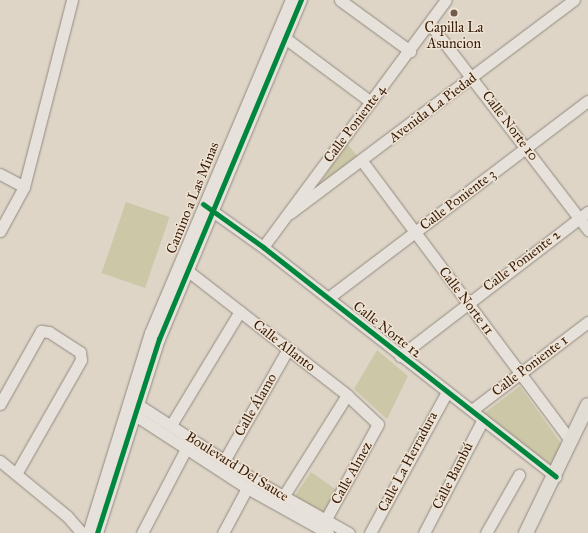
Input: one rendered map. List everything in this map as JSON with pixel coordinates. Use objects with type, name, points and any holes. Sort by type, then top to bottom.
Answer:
[{"type":"main road","points":[[526,533],[556,477],[588,405]]},
{"type":"main road","points":[[532,533],[547,493]]},
{"type":"street","points":[[0,232],[24,187],[72,0]]},
{"type":"street","name":"Camino a Las Minas","points":[[130,406],[150,333],[290,0]]},
{"type":"street","name":"Camino a Las Minas","points":[[130,406],[301,0]]},
{"type":"street","points":[[340,0],[410,51]]},
{"type":"street","name":"Calle Poniente 4","points":[[263,246],[290,213],[430,24],[446,0]]},
{"type":"street","name":"Avenida La Piedad","points":[[290,213],[362,161],[574,0]]},
{"type":"street","name":"Calle Norte 10","points":[[430,24],[473,77],[526,148],[584,215],[588,230]]},
{"type":"street","points":[[285,38],[372,102]]},
{"type":"street","name":"Calle Poniente 3","points":[[328,298],[588,101]]},
{"type":"street","name":"Calle Norte 11","points":[[362,161],[571,441]]},
{"type":"street","points":[[0,174],[24,187]]},
{"type":"street","name":"Calle Norte 12","points":[[203,204],[263,246],[400,356],[472,410],[556,477]]},
{"type":"street","name":"Calle Poniente 2","points":[[400,356],[467,302],[584,215]]},
{"type":"street","name":"Calle Allanto","points":[[188,271],[348,395],[378,424]]},
{"type":"street","points":[[170,425],[240,311]]},
{"type":"street","name":"Calle Poniente 1","points":[[472,410],[588,322]]},
{"type":"street","points":[[0,404],[41,331],[49,332],[80,352],[81,360],[16,474]]},
{"type":"street","name":"Calle Álamo","points":[[224,461],[288,349]]},
{"type":"street","name":"Calle La Herradura","points":[[370,533],[447,392]]},
{"type":"street","points":[[283,497],[348,395]]},
{"type":"street","points":[[88,533],[95,520],[130,406]]},
{"type":"street","name":"Boulevard Del Sauce","points":[[130,406],[170,425],[224,461],[283,497],[323,529]]},
{"type":"street","name":"Boulevard Del Sauce","points":[[130,406],[186,447],[247,488],[323,529],[349,533]]},
{"type":"street","name":"Calle Bambú","points":[[424,533],[483,419]]},
{"type":"street","name":"Calle Almez","points":[[323,529],[378,424]]},
{"type":"street","points":[[142,533],[186,447]]},
{"type":"street","points":[[0,461],[67,516],[82,533]]},
{"type":"street","points":[[486,533],[519,475]]},
{"type":"street","points":[[223,533],[247,488]]},
{"type":"street","points":[[67,516],[95,520]]},
{"type":"street","points":[[95,520],[97,533]]},
{"type":"shaded area","points":[[345,141],[359,158],[316,192]]},
{"type":"shaded area","points":[[126,202],[169,217],[145,288],[102,273]]},
{"type":"shaded area","points":[[377,350],[408,376],[387,419],[354,389]]},
{"type":"shaded area","points":[[520,386],[565,449],[551,469],[483,414]]},
{"type":"shaded area","points":[[311,472],[338,491],[323,519],[294,497]]},
{"type":"cycle path","points":[[97,533],[159,339],[301,0]]},
{"type":"cycle path","points":[[203,204],[263,247],[556,477]]},
{"type":"place","name":"Capilla La Asuncion","points":[[454,13]]}]
